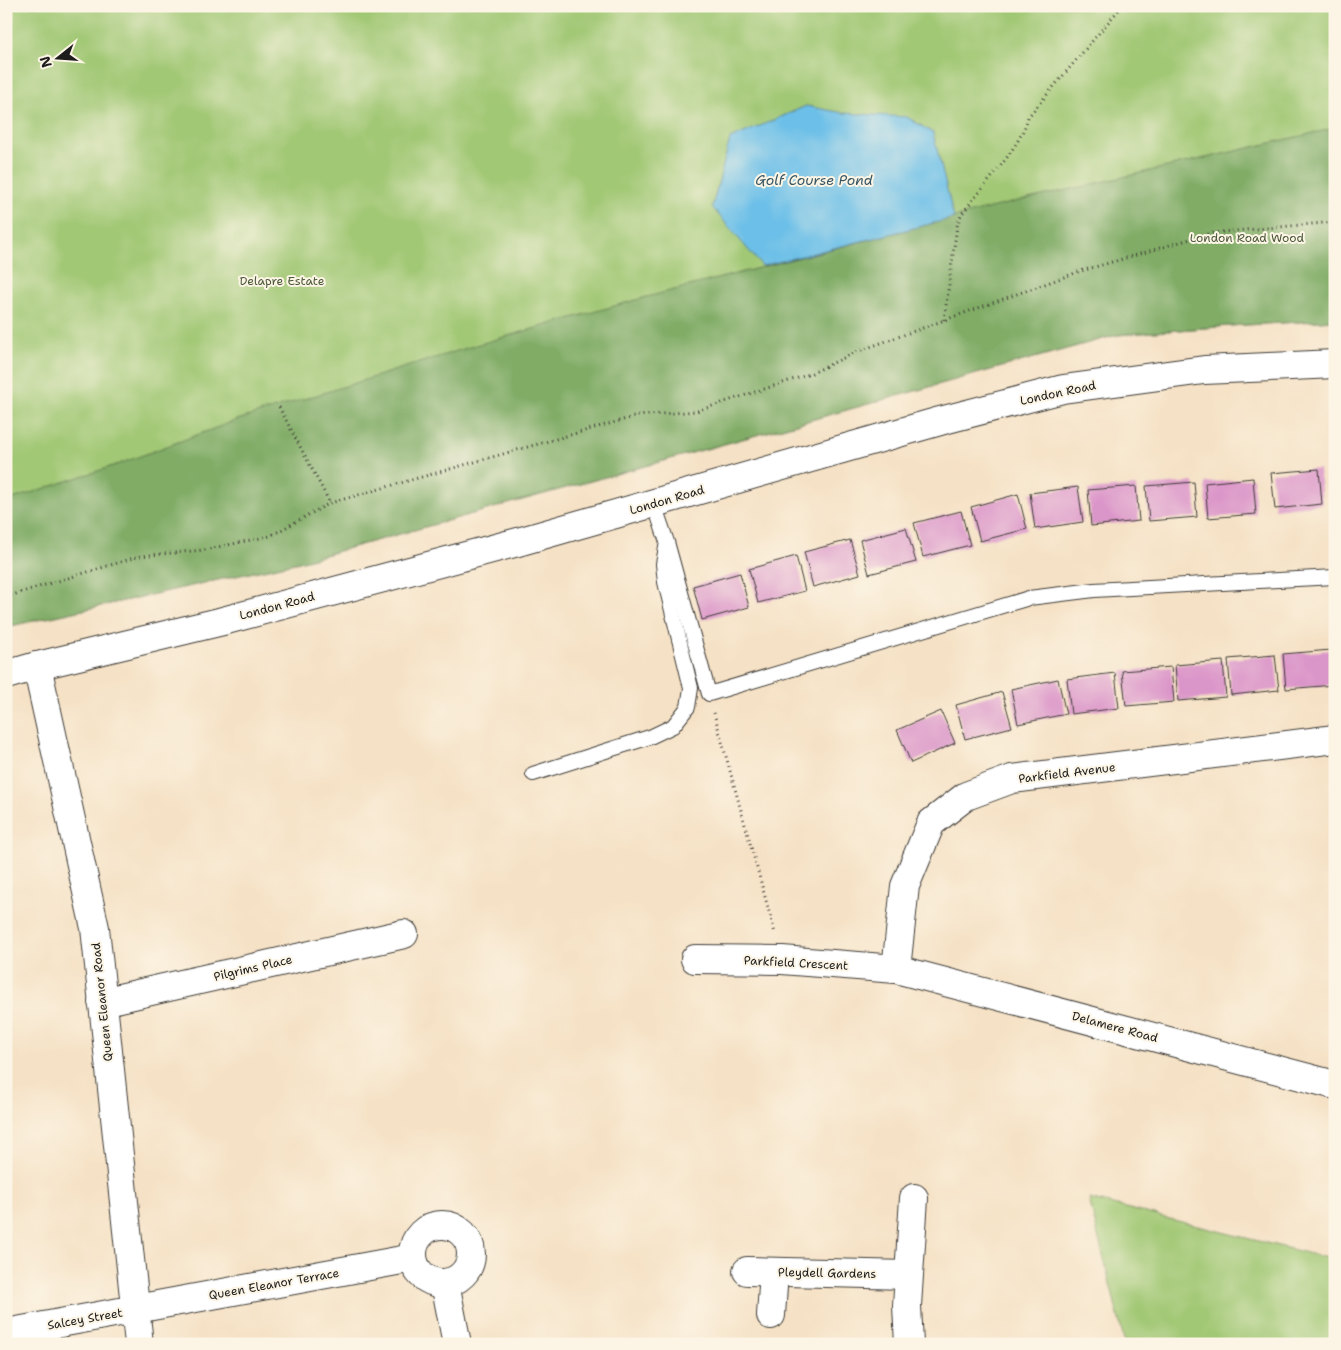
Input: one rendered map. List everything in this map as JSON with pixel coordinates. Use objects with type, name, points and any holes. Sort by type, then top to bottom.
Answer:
[{"type":"main road","name":"London Road","points":[[6,675],[219,622],[518,542],[940,421],[1063,389],[1204,370],[1335,364]]},
{"type":"main road","name":"Queen Eleanor Road","points":[[38,666],[95,928],[139,1344]]},
{"type":"main road","name":"Parkfield Avenue","points":[[896,969],[905,886],[930,823],[966,796],[1012,779],[1335,739]]},
{"type":"main road","name":"Pilgrims Place","points":[[102,1002],[404,934]]},
{"type":"main road","name":"Parkfield Crescent","points":[[695,959],[782,960],[896,969]]},
{"type":"main road","name":"Delamere Road","points":[[896,969],[1335,1084]]},
{"type":"main road","points":[[909,1344],[908,1275],[914,1198]]},
{"type":"main road","points":[[446,1225],[456,1228],[464,1235],[472,1253],[470,1263],[465,1272],[458,1279],[445,1283],[428,1280],[420,1274],[413,1258],[414,1245],[419,1236],[426,1229],[446,1225]]},
{"type":"main road","name":"Queen Eleanor Terrace","points":[[135,1310],[413,1258]]},
{"type":"main road","name":"Pleydell Gardens","points":[[747,1271],[908,1275]]},
{"type":"main road","points":[[771,1315],[774,1272]]},
{"type":"main road","points":[[445,1283],[457,1344]]},
{"type":"main road","name":"Salcey Street","points":[[6,1333],[135,1310]]},
{"type":"lane","points":[[654,504],[667,542],[709,694],[1029,598],[1094,590],[1335,577]]},
{"type":"lane","points":[[533,774],[650,737],[673,726],[688,708],[691,688],[665,582],[663,564],[667,542]]},
{"type":"path","points":[[944,320],[957,226],[961,215],[1009,154],[1026,128],[1028,117],[1122,6]]},
{"type":"path","points":[[6,597],[140,556],[204,550],[270,536],[330,503],[636,416],[697,411],[810,374],[856,352],[1078,272],[1211,233],[1335,222]]},
{"type":"path","points":[[279,407],[330,503]]},
{"type":"path","points":[[709,694],[782,960]]},
{"type":"green space","name":"Delapre Estate","points":[[6,6],[1335,6],[1335,320],[1117,335],[299,562],[6,627]]},
{"type":"green space","name":"London Road Wood","points":[[1335,128],[1335,320],[1117,335],[299,562],[6,627],[6,501],[119,464],[237,420],[476,345],[639,299],[998,206]]},
{"type":"green space","points":[[1089,1199],[1335,1260],[1335,1344],[1125,1344]]},
{"type":"water","name":"Golf Course Pond","points":[[806,106],[844,113],[907,117],[933,133],[954,218],[762,266],[712,207],[730,139]]},
{"type":"building","points":[[1319,469],[1322,504],[1275,509],[1271,473]]},
{"type":"building","points":[[1253,478],[1256,514],[1208,518],[1205,483]]},
{"type":"building","points":[[1194,482],[1197,517],[1149,521],[1146,486]]},
{"type":"building","points":[[1136,486],[1139,521],[1091,526],[1088,490]]},
{"type":"building","points":[[1078,487],[1083,522],[1035,529],[1030,493]]},
{"type":"building","points":[[1018,494],[1027,529],[980,541],[971,507]]},
{"type":"building","points":[[961,511],[970,545],[923,557],[914,523]]},
{"type":"building","points":[[906,528],[916,562],[869,574],[860,540]]},
{"type":"building","points":[[850,540],[860,574],[813,587],[804,552]]},
{"type":"building","points":[[796,556],[805,591],[758,603],[749,569]]},
{"type":"building","points":[[740,573],[749,607],[702,620],[693,586]]},
{"type":"building","points":[[1331,650],[1334,685],[1286,689],[1283,654]]},
{"type":"building","points":[[1275,655],[1279,690],[1231,695],[1228,659]]},
{"type":"building","points":[[1223,661],[1226,697],[1178,701],[1175,665]]},
{"type":"building","points":[[1171,667],[1174,702],[1126,706],[1122,671]]},
{"type":"building","points":[[1115,673],[1119,708],[1071,714],[1067,679]]},
{"type":"building","points":[[1058,679],[1066,714],[1018,724],[1011,689]]},
{"type":"building","points":[[1002,692],[1012,727],[965,739],[956,705]]},
{"type":"building","points":[[941,711],[955,743],[911,763],[897,730]]}]
